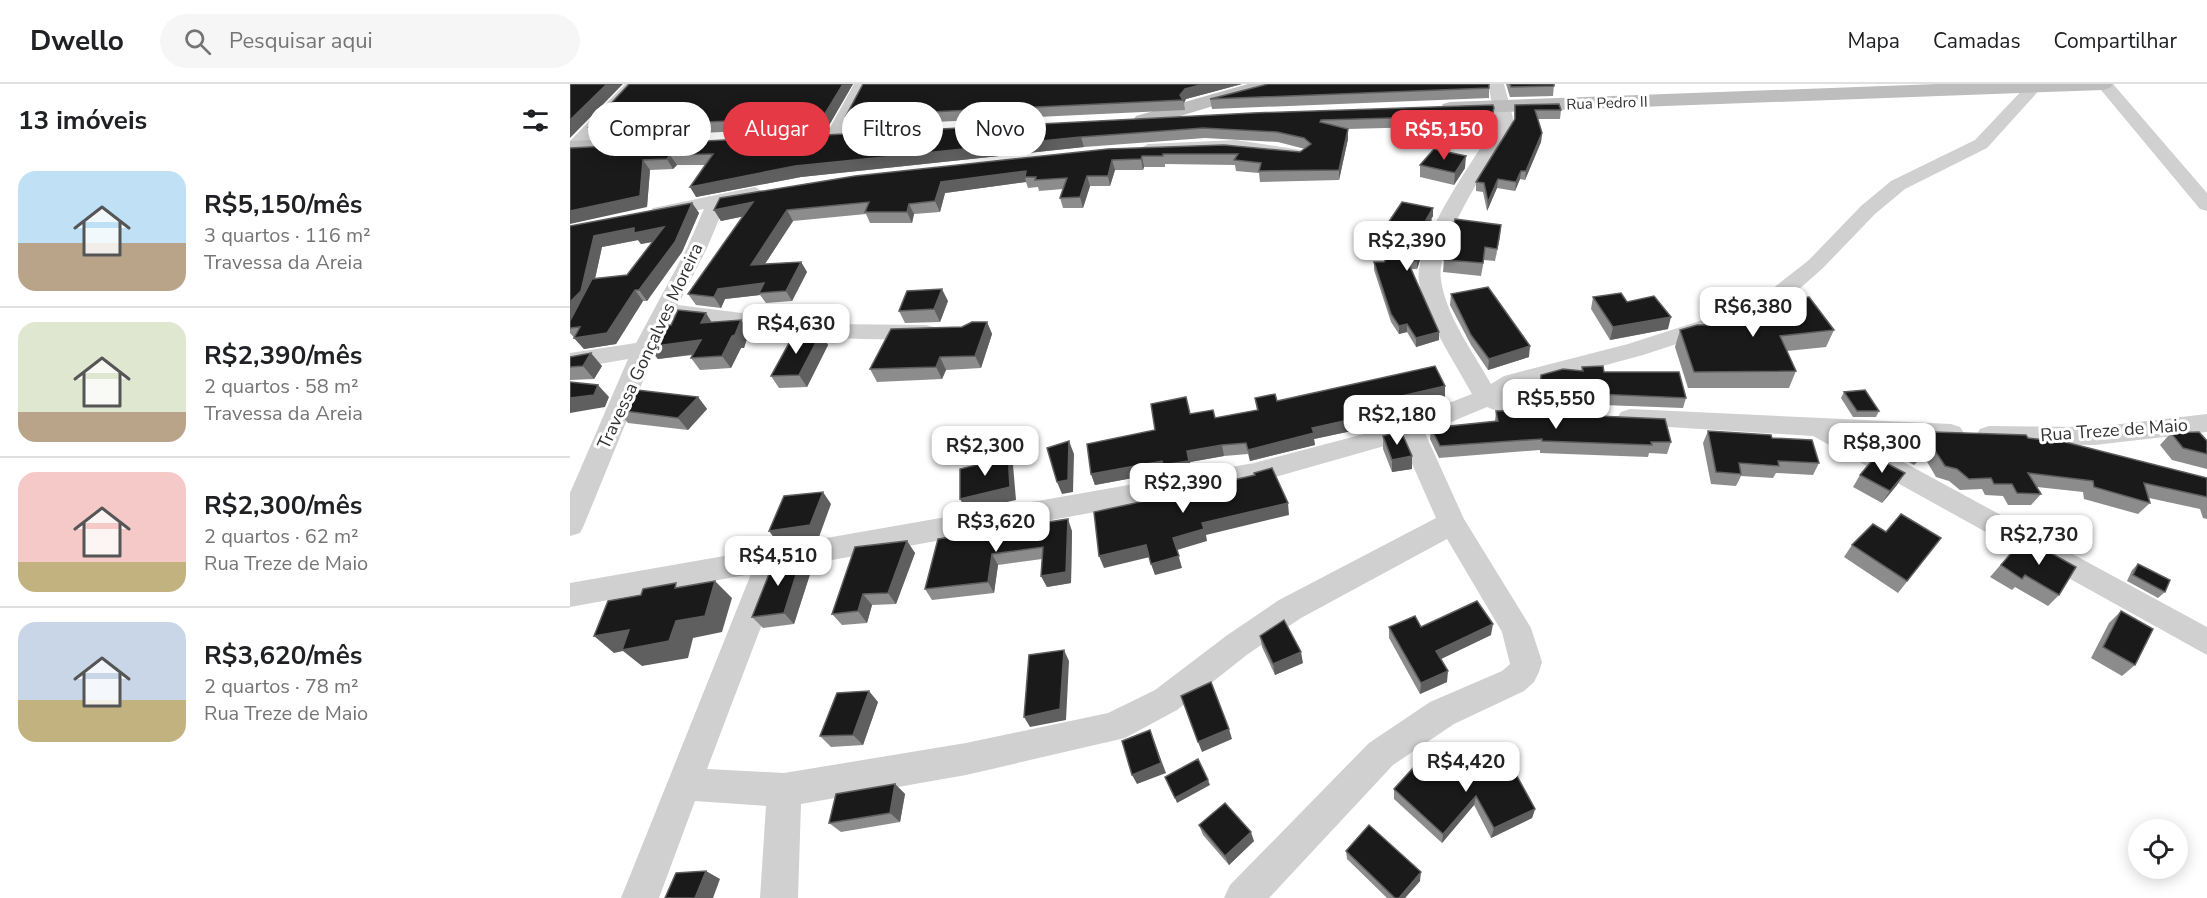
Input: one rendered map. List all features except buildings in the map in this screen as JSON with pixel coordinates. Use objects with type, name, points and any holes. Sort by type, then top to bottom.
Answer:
[{"type":"street","points":[[571,149],[634,84]]},
{"type":"street","points":[[835,135],[862,84]]},
{"type":"street","points":[[1487,398],[1432,292],[1429,270],[1435,247],[1503,127],[1502,106],[1496,84]]},
{"type":"street","points":[[2104,84],[2111,84]]},
{"type":"street","points":[[2104,84],[2207,205]]},
{"type":"street","name":"Rua Pedro II","points":[[1431,108],[1860,95],[2104,84]]},
{"type":"street","points":[[1144,121],[1262,85]]},
{"type":"street","points":[[570,595],[771,561],[1254,473],[1409,428],[1487,398],[1513,382],[1701,330],[1748,313],[1780,294],[1816,264],[1868,210],[1898,185],[1981,144],[2035,86]]},
{"type":"street","points":[[1120,122],[1231,116]]},
{"type":"street","points":[[830,135],[842,135]]},
{"type":"street","points":[[1131,150],[1236,145],[1301,155]]},
{"type":"street","points":[[571,149],[588,148]]},
{"type":"street","points":[[638,217],[773,190]]},
{"type":"street","name":"Travessa Gonçalves Moreira","points":[[570,525],[644,349],[697,248],[717,201]]},
{"type":"street","points":[[664,310],[856,334],[945,331]]},
{"type":"street","points":[[570,362],[644,349]]},
{"type":"street","name":"Rua Treze de Maio","points":[[1487,398],[1517,409],[1597,417],[2032,437],[2095,436],[2207,423]]},
{"type":"street","points":[[1819,427],[2207,642]]},
{"type":"street","points":[[1243,898],[1381,754],[1442,713],[1514,681],[1523,672],[1526,662],[1516,628],[1452,523],[1409,428]]},
{"type":"street","points":[[2032,437],[2120,459]]},
{"type":"street","points":[[684,784],[784,790],[966,759],[1113,727],[1166,699],[1237,645],[1290,609],[1452,523]]},
{"type":"street","points":[[640,898],[771,561]]},
{"type":"street","points":[[779,898],[784,790]]}]
